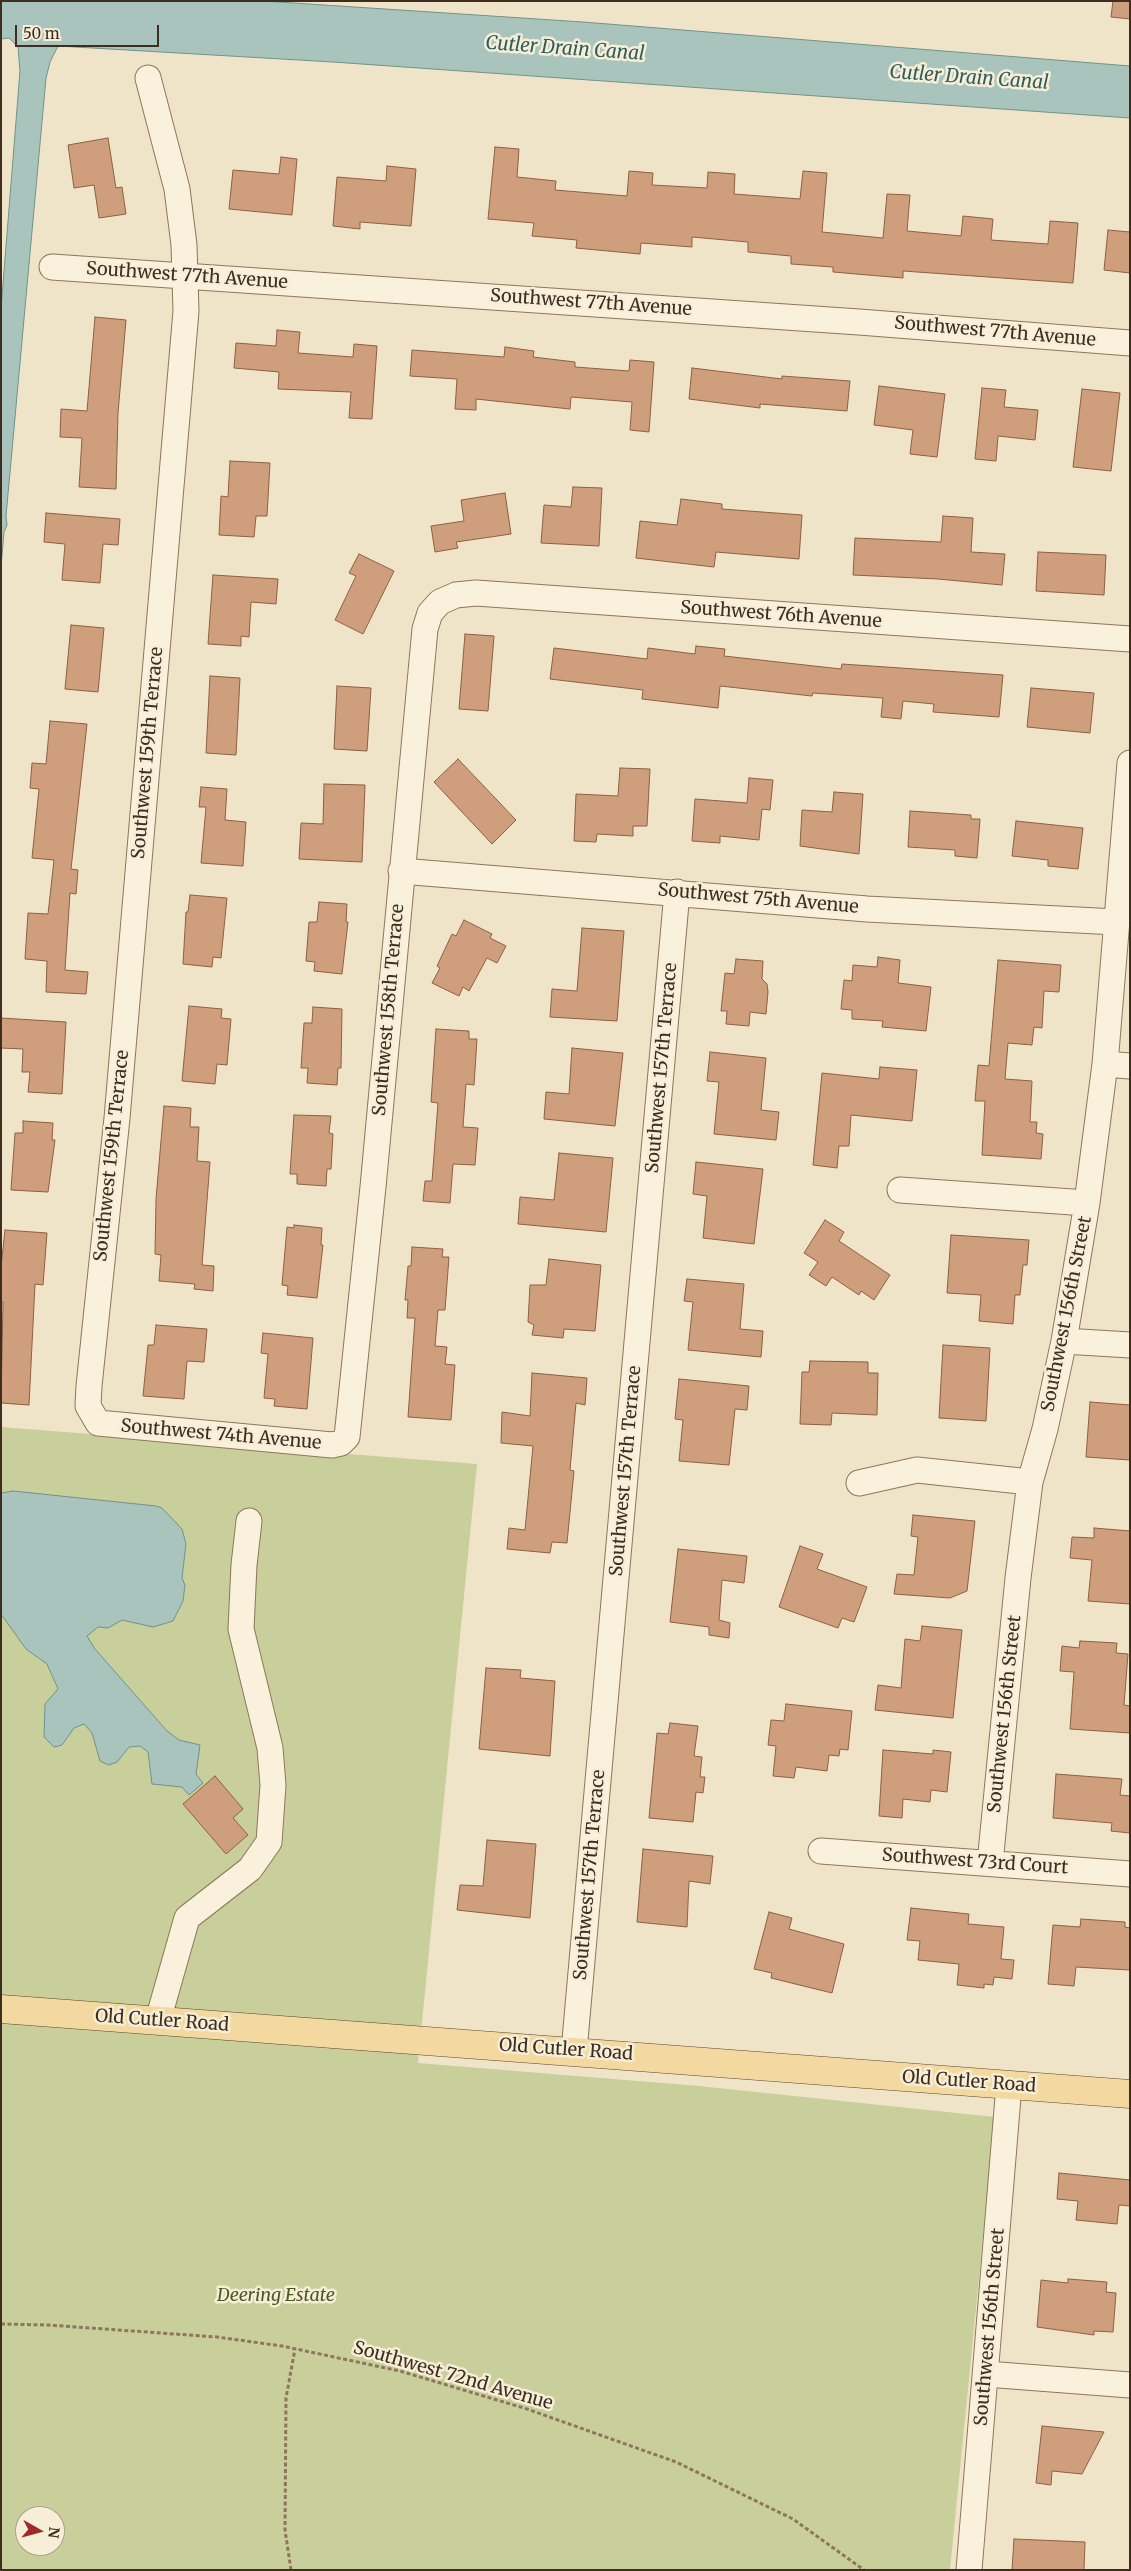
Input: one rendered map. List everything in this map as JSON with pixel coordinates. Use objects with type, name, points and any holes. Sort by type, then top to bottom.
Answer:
[{"type":"main road","name":"Old Cutler Road","points":[[1,2009],[1130,2094]]},
{"type":"street","name":"Southwest 159th Terrace","points":[[103,1425],[94,1420],[90,1411],[88,1386],[123,1049],[186,311],[186,275],[177,189],[148,78]]},
{"type":"street","name":"Southwest 77th Avenue","points":[[52,267],[850,321],[1130,343]]},
{"type":"street","name":"Southwest 76th Avenue","points":[[436,605],[456,595],[476,593],[1130,639]]},
{"type":"street","name":"Southwest 158th Terrace","points":[[351,1418],[425,629],[428,616],[436,605]]},
{"type":"street","name":"Southwest 156th Street","points":[[990,1863],[1030,1482],[1045,1429],[1064,1340],[1087,1203],[1105,1064],[1130,763]]},
{"type":"street","name":"Southwest 75th Avenue","points":[[401,871],[867,908],[1116,922]]},
{"type":"street","name":"Southwest 157th Terrace","points":[[574,2051],[677,892]]},
{"type":"street","points":[[1105,1064],[1130,1066]]},
{"type":"street","points":[[900,1190],[1087,1203]]},
{"type":"street","points":[[1064,1340],[1130,1345]]},
{"type":"street","name":"Southwest 74th Avenue","points":[[103,1425],[332,1445],[341,1443],[347,1437],[351,1418]]},
{"type":"street","points":[[859,1483],[917,1470],[1030,1482]]},
{"type":"street","points":[[158,2020],[187,1918],[250,1869],[269,1842],[274,1785],[270,1748],[242,1629],[244,1565],[248,1521]]},
{"type":"street","name":"Southwest 73rd Court","points":[[821,1851],[1130,1874]]},
{"type":"street","name":"Southwest 156th Street","points":[[969,2570],[1008,2085]]},
{"type":"street","points":[[986,2374],[1130,2385]]},
{"type":"path","name":"Southwest 72nd Avenue","points":[[1,2324],[48,2325],[217,2337],[295,2349],[400,2372],[509,2403],[676,2462],[793,2519],[864,2570]]},
{"type":"path","points":[[291,2570],[285,2530],[286,2398],[295,2349]]},
{"type":"green space","name":"Deering Estate","points":[[1,1427],[477,1464],[418,2063],[699,2086],[995,2117],[950,2570],[1,2570]]},
{"type":"water","name":"Cutler Drain Canal","points":[[1,1],[263,1],[583,22],[1130,66],[1130,118],[333,62],[58,46],[50,62],[46,78],[6,516],[7,525],[4,532],[1,567],[1,309],[20,71],[18,47],[9,38],[1,39]]},
{"type":"water","points":[[13,1491],[156,1506],[162,1508],[182,1529],[186,1544],[182,1578],[185,1585],[183,1601],[173,1621],[153,1627],[122,1620],[108,1628],[98,1627],[87,1636],[95,1649],[167,1731],[179,1740],[200,1745],[196,1774],[203,1783],[189,1795],[182,1787],[152,1784],[148,1752],[140,1746],[129,1747],[117,1762],[109,1765],[100,1761],[92,1733],[84,1724],[74,1728],[62,1745],[54,1747],[44,1737],[45,1704],[58,1689],[47,1664],[26,1649],[1,1614],[1,1493]]},
{"type":"building","points":[[1113,1],[1130,1],[1130,19],[1111,17]]},
{"type":"building","points":[[108,138],[116,188],[122,187],[126,214],[99,218],[94,185],[74,188],[68,145]]},
{"type":"building","points":[[495,147],[519,149],[517,177],[556,181],[555,190],[627,196],[629,171],[653,173],[652,185],[707,188],[708,172],[735,174],[734,194],[800,199],[803,171],[827,173],[822,232],[883,238],[887,194],[910,195],[907,231],[961,236],[963,216],[993,219],[991,240],[1048,244],[1050,221],[1078,223],[1073,283],[903,271],[903,278],[833,272],[833,267],[791,264],[791,256],[748,252],[748,242],[692,237],[692,247],[641,243],[640,254],[576,248],[577,240],[532,236],[534,223],[488,219]]},
{"type":"building","points":[[281,157],[297,159],[292,215],[229,209],[233,170],[279,174]]},
{"type":"building","points":[[387,166],[416,169],[411,226],[360,222],[360,229],[333,226],[337,177],[386,181]]},
{"type":"building","points":[[1108,230],[1130,232],[1130,273],[1104,270]]},
{"type":"building","points":[[95,317],[126,320],[118,413],[116,489],[79,487],[82,438],[60,437],[61,409],[87,411]]},
{"type":"building","points":[[277,330],[300,332],[298,353],[353,357],[354,344],[377,346],[372,419],[349,418],[351,392],[278,389],[279,372],[234,368],[236,343],[276,346]]},
{"type":"building","points":[[505,347],[534,351],[533,357],[575,362],[575,367],[629,371],[630,360],[654,362],[649,432],[630,430],[632,402],[571,397],[570,409],[476,399],[476,410],[455,409],[457,379],[410,376],[412,350],[504,357]]},
{"type":"building","points":[[692,368],[782,379],[782,376],[850,381],[847,411],[760,404],[760,408],[689,399]]},
{"type":"building","points":[[879,386],[945,394],[937,457],[910,454],[913,430],[874,425]]},
{"type":"building","points":[[982,388],[1006,390],[1004,407],[1038,410],[1035,440],[998,436],[996,461],[975,459]]},
{"type":"building","points":[[1082,389],[1120,393],[1111,471],[1073,467]]},
{"type":"building","points":[[230,461],[270,463],[267,516],[256,516],[254,537],[219,535],[221,496],[228,497]]},
{"type":"building","points":[[573,487],[602,488],[599,546],[541,543],[544,505],[571,507]]},
{"type":"building","points":[[505,493],[511,534],[456,542],[458,548],[435,552],[431,526],[464,521],[461,500]]},
{"type":"building","points":[[681,499],[722,504],[722,509],[802,515],[799,559],[716,552],[714,567],[636,558],[640,521],[677,525]]},
{"type":"building","points":[[46,513],[120,519],[118,545],[103,544],[100,583],[62,580],[65,544],[44,542]]},
{"type":"building","points":[[943,516],[973,518],[971,552],[1005,554],[1002,585],[938,579],[853,575],[855,538],[941,542]]},
{"type":"building","points":[[1038,552],[1106,555],[1104,595],[1036,591]]},
{"type":"building","points":[[359,554],[394,571],[363,634],[335,620],[356,576],[349,573]]},
{"type":"building","points":[[213,575],[278,579],[276,604],[251,602],[249,637],[241,636],[241,646],[208,644]]},
{"type":"building","points":[[71,625],[104,628],[98,692],[65,689]]},
{"type":"building","points":[[465,634],[494,636],[488,711],[459,709]]},
{"type":"building","points":[[696,646],[725,649],[724,656],[841,669],[842,664],[1003,675],[999,717],[933,712],[934,704],[903,701],[901,719],[881,717],[883,698],[813,693],[812,696],[720,686],[718,708],[642,699],[643,690],[550,679],[554,648],[647,659],[648,648],[695,654]]},
{"type":"building","points":[[210,676],[240,678],[236,755],[206,753]]},
{"type":"building","points":[[337,686],[371,688],[367,751],[334,749]]},
{"type":"building","points":[[1031,688],[1094,693],[1090,733],[1027,727]]},
{"type":"building","points":[[50,721],[87,724],[71,869],[78,870],[76,894],[70,893],[65,970],[88,972],[86,994],[46,992],[47,961],[25,959],[28,913],[48,914],[54,860],[32,858],[39,789],[30,788],[32,763],[46,764]]},
{"type":"building","points":[[458,759],[516,820],[492,844],[434,782]]},
{"type":"building","points":[[620,768],[650,769],[647,826],[633,826],[633,836],[597,834],[596,842],[574,841],[576,794],[618,796]]},
{"type":"building","points":[[749,778],[773,780],[770,810],[762,809],[759,840],[720,836],[720,843],[692,841],[695,799],[747,803]]},
{"type":"building","points":[[324,784],[365,785],[362,862],[299,859],[301,823],[323,824]]},
{"type":"building","points":[[201,787],[227,789],[225,820],[246,822],[243,866],[201,863],[206,807],[199,807]]},
{"type":"building","points":[[834,792],[863,794],[859,854],[800,846],[802,810],[832,812]]},
{"type":"building","points":[[910,811],[971,815],[971,819],[980,819],[977,858],[955,856],[955,850],[908,847]]},
{"type":"building","points":[[1016,821],[1083,828],[1078,869],[1048,866],[1048,860],[1012,856]]},
{"type":"building","points":[[190,895],[227,898],[221,958],[213,957],[212,967],[183,964],[186,912],[188,912]]},
{"type":"building","points":[[319,902],[347,904],[346,922],[348,922],[342,974],[314,971],[315,962],[306,961],[309,922],[317,922]]},
{"type":"building","points":[[464,920],[492,934],[490,938],[506,946],[497,963],[487,958],[469,991],[463,987],[459,996],[432,983],[440,968],[437,966],[452,934],[456,936]]},
{"type":"building","points":[[582,928],[624,931],[617,1021],[550,1017],[552,989],[577,991]]},
{"type":"building","points":[[878,957],[900,960],[898,983],[931,987],[926,1031],[882,1027],[883,1021],[852,1019],[852,1010],[841,1009],[844,980],[852,981],[853,965],[877,967]]},
{"type":"building","points":[[736,959],[763,961],[762,979],[767,984],[768,992],[766,1014],[750,1012],[749,1026],[726,1024],[727,1011],[721,1011],[725,973],[734,974]]},
{"type":"building","points":[[998,960],[1061,965],[1059,992],[1044,991],[1042,1028],[1034,1027],[1032,1045],[1008,1043],[1005,1079],[1032,1081],[1030,1122],[1037,1122],[1036,1133],[1043,1134],[1041,1159],[982,1155],[985,1101],[975,1101],[978,1065],[989,1066]]},
{"type":"building","points":[[189,1006],[222,1009],[221,1018],[231,1019],[227,1065],[217,1064],[215,1084],[182,1081]]},
{"type":"building","points":[[313,1007],[342,1009],[341,1068],[338,1068],[337,1085],[307,1083],[308,1068],[301,1068],[304,1023],[312,1023]]},
{"type":"building","points":[[1,1018],[66,1022],[62,1094],[28,1092],[30,1072],[22,1072],[23,1049],[1,1048]]},
{"type":"building","points":[[436,1029],[469,1031],[469,1039],[477,1039],[474,1085],[466,1084],[463,1127],[478,1128],[475,1165],[453,1164],[450,1203],[423,1201],[425,1181],[432,1181],[438,1103],[431,1102]]},
{"type":"building","points":[[572,1048],[623,1053],[615,1126],[544,1119],[546,1092],[569,1094]]},
{"type":"building","points":[[710,1052],[766,1058],[761,1110],[779,1112],[776,1140],[714,1134],[719,1082],[707,1081]]},
{"type":"building","points":[[880,1067],[917,1070],[912,1121],[851,1115],[849,1146],[839,1146],[837,1168],[813,1165],[822,1073],[879,1079]]},
{"type":"building","points":[[164,1106],[191,1108],[190,1127],[199,1127],[197,1161],[210,1162],[202,1265],[214,1266],[213,1291],[194,1289],[195,1284],[159,1281],[161,1255],[155,1254],[156,1199]]},
{"type":"building","points":[[294,1115],[331,1116],[329,1133],[333,1134],[331,1169],[327,1169],[326,1186],[297,1184],[297,1174],[290,1174]]},
{"type":"building","points":[[23,1121],[53,1123],[52,1140],[55,1140],[48,1192],[11,1190],[15,1133],[23,1133]]},
{"type":"building","points":[[559,1153],[613,1158],[606,1232],[518,1224],[520,1197],[554,1200]]},
{"type":"building","points":[[696,1162],[763,1169],[754,1244],[703,1238],[707,1196],[693,1194]]},
{"type":"building","points":[[825,1220],[844,1232],[839,1241],[890,1275],[874,1300],[861,1291],[859,1295],[832,1277],[826,1286],[809,1275],[818,1262],[804,1253]]},
{"type":"building","points":[[294,1225],[322,1228],[321,1245],[323,1245],[317,1298],[287,1295],[288,1286],[282,1285],[287,1227],[294,1228]]},
{"type":"building","points":[[5,1230],[47,1233],[43,1285],[35,1284],[29,1405],[1,1403],[3,1302],[1,1302],[1,1267]]},
{"type":"building","points":[[951,1235],[1029,1240],[1027,1265],[1023,1265],[1020,1295],[1015,1295],[1013,1324],[979,1321],[981,1295],[947,1293]]},
{"type":"building","points":[[412,1247],[443,1249],[442,1257],[449,1257],[445,1310],[438,1310],[435,1346],[447,1347],[445,1364],[455,1365],[451,1420],[408,1417],[415,1318],[407,1318],[408,1300],[405,1300]]},
{"type":"building","points":[[549,1259],[601,1265],[595,1331],[564,1329],[563,1338],[532,1335],[534,1325],[528,1322],[530,1285],[546,1285]]},
{"type":"building","points":[[687,1279],[744,1284],[740,1329],[763,1331],[761,1357],[688,1350],[693,1302],[684,1301]]},
{"type":"building","points":[[156,1325],[207,1329],[204,1362],[187,1361],[184,1399],[143,1396],[148,1345],[154,1345]]},
{"type":"building","points":[[263,1333],[313,1338],[307,1409],[274,1406],[275,1399],[264,1398],[268,1354],[261,1353]]},
{"type":"building","points":[[943,1345],[990,1348],[986,1421],[939,1418]]},
{"type":"building","points":[[810,1361],[868,1362],[868,1373],[878,1373],[877,1415],[832,1413],[831,1425],[800,1424],[802,1372],[809,1372]]},
{"type":"building","points":[[532,1373],[587,1378],[585,1405],[576,1403],[570,1470],[574,1471],[567,1543],[552,1542],[550,1553],[507,1549],[509,1528],[525,1530],[533,1446],[501,1443],[502,1412],[530,1416]]},
{"type":"building","points":[[679,1379],[749,1386],[747,1410],[735,1409],[729,1465],[679,1461],[683,1420],[675,1419]]},
{"type":"building","points":[[1090,1402],[1130,1405],[1130,1460],[1086,1457]]},
{"type":"building","points":[[913,1515],[975,1521],[967,1591],[950,1598],[894,1594],[897,1574],[914,1575],[918,1537],[911,1536]]},
{"type":"building","points":[[1094,1528],[1130,1531],[1130,1604],[1088,1601],[1092,1560],[1070,1558],[1072,1537],[1094,1538]]},
{"type":"building","points":[[800,1546],[823,1554],[817,1569],[867,1587],[854,1622],[842,1618],[838,1628],[779,1607]]},
{"type":"building","points":[[678,1549],[747,1556],[744,1583],[722,1580],[719,1620],[730,1623],[729,1638],[709,1635],[709,1627],[670,1622]]},
{"type":"building","points":[[922,1626],[962,1630],[953,1718],[875,1710],[878,1685],[901,1688],[905,1639],[920,1641]]},
{"type":"building","points":[[1080,1641],[1117,1643],[1116,1653],[1128,1654],[1124,1705],[1130,1706],[1130,1733],[1070,1729],[1074,1672],[1060,1671],[1062,1646],[1079,1648]]},
{"type":"building","points":[[486,1668],[521,1670],[520,1678],[555,1681],[550,1756],[479,1749]]},
{"type":"building","points":[[786,1704],[852,1711],[848,1750],[840,1749],[839,1756],[829,1755],[827,1771],[796,1767],[794,1778],[773,1776],[776,1746],[768,1745],[771,1720],[784,1721]]},
{"type":"building","points":[[670,1723],[698,1726],[694,1756],[702,1757],[700,1777],[705,1777],[703,1793],[696,1792],[693,1822],[649,1818],[657,1733],[668,1734]]},
{"type":"building","points":[[883,1750],[933,1754],[933,1750],[951,1752],[947,1792],[931,1790],[930,1802],[903,1799],[902,1818],[879,1816]]},
{"type":"building","points":[[1056,1774],[1122,1779],[1120,1795],[1130,1796],[1130,1833],[1111,1831],[1112,1823],[1053,1818]]},
{"type":"building","points":[[215,1776],[243,1809],[233,1818],[248,1835],[226,1854],[183,1804]]},
{"type":"building","points":[[487,1840],[536,1844],[530,1918],[457,1910],[460,1885],[483,1886]]},
{"type":"building","points":[[643,1849],[713,1856],[710,1884],[689,1881],[687,1927],[637,1922]]},
{"type":"building","points":[[911,1908],[969,1914],[968,1924],[1004,1927],[1001,1959],[1014,1960],[1012,1979],[994,1977],[993,1985],[984,1984],[984,1988],[957,1985],[959,1964],[918,1960],[920,1941],[907,1940]]},
{"type":"building","points":[[769,1912],[792,1918],[789,1929],[844,1944],[832,1993],[771,1978],[772,1973],[754,1969]]},
{"type":"building","points":[[1081,1919],[1125,1922],[1125,1927],[1130,1928],[1130,1970],[1076,1967],[1074,1986],[1048,1984],[1053,1925],[1080,1927]]},
{"type":"building","points":[[1059,2173],[1130,2180],[1130,2206],[1119,2205],[1117,2224],[1076,2220],[1078,2201],[1057,2199]]},
{"type":"building","points":[[1068,2279],[1107,2282],[1106,2292],[1116,2293],[1113,2332],[1094,2331],[1094,2335],[1037,2327],[1041,2280],[1068,2283]]},
{"type":"building","points":[[1042,2426],[1104,2432],[1082,2474],[1052,2471],[1051,2485],[1036,2483]]},
{"type":"building","points":[[1014,2539],[1085,2542],[1084,2570],[1012,2570]]}]
